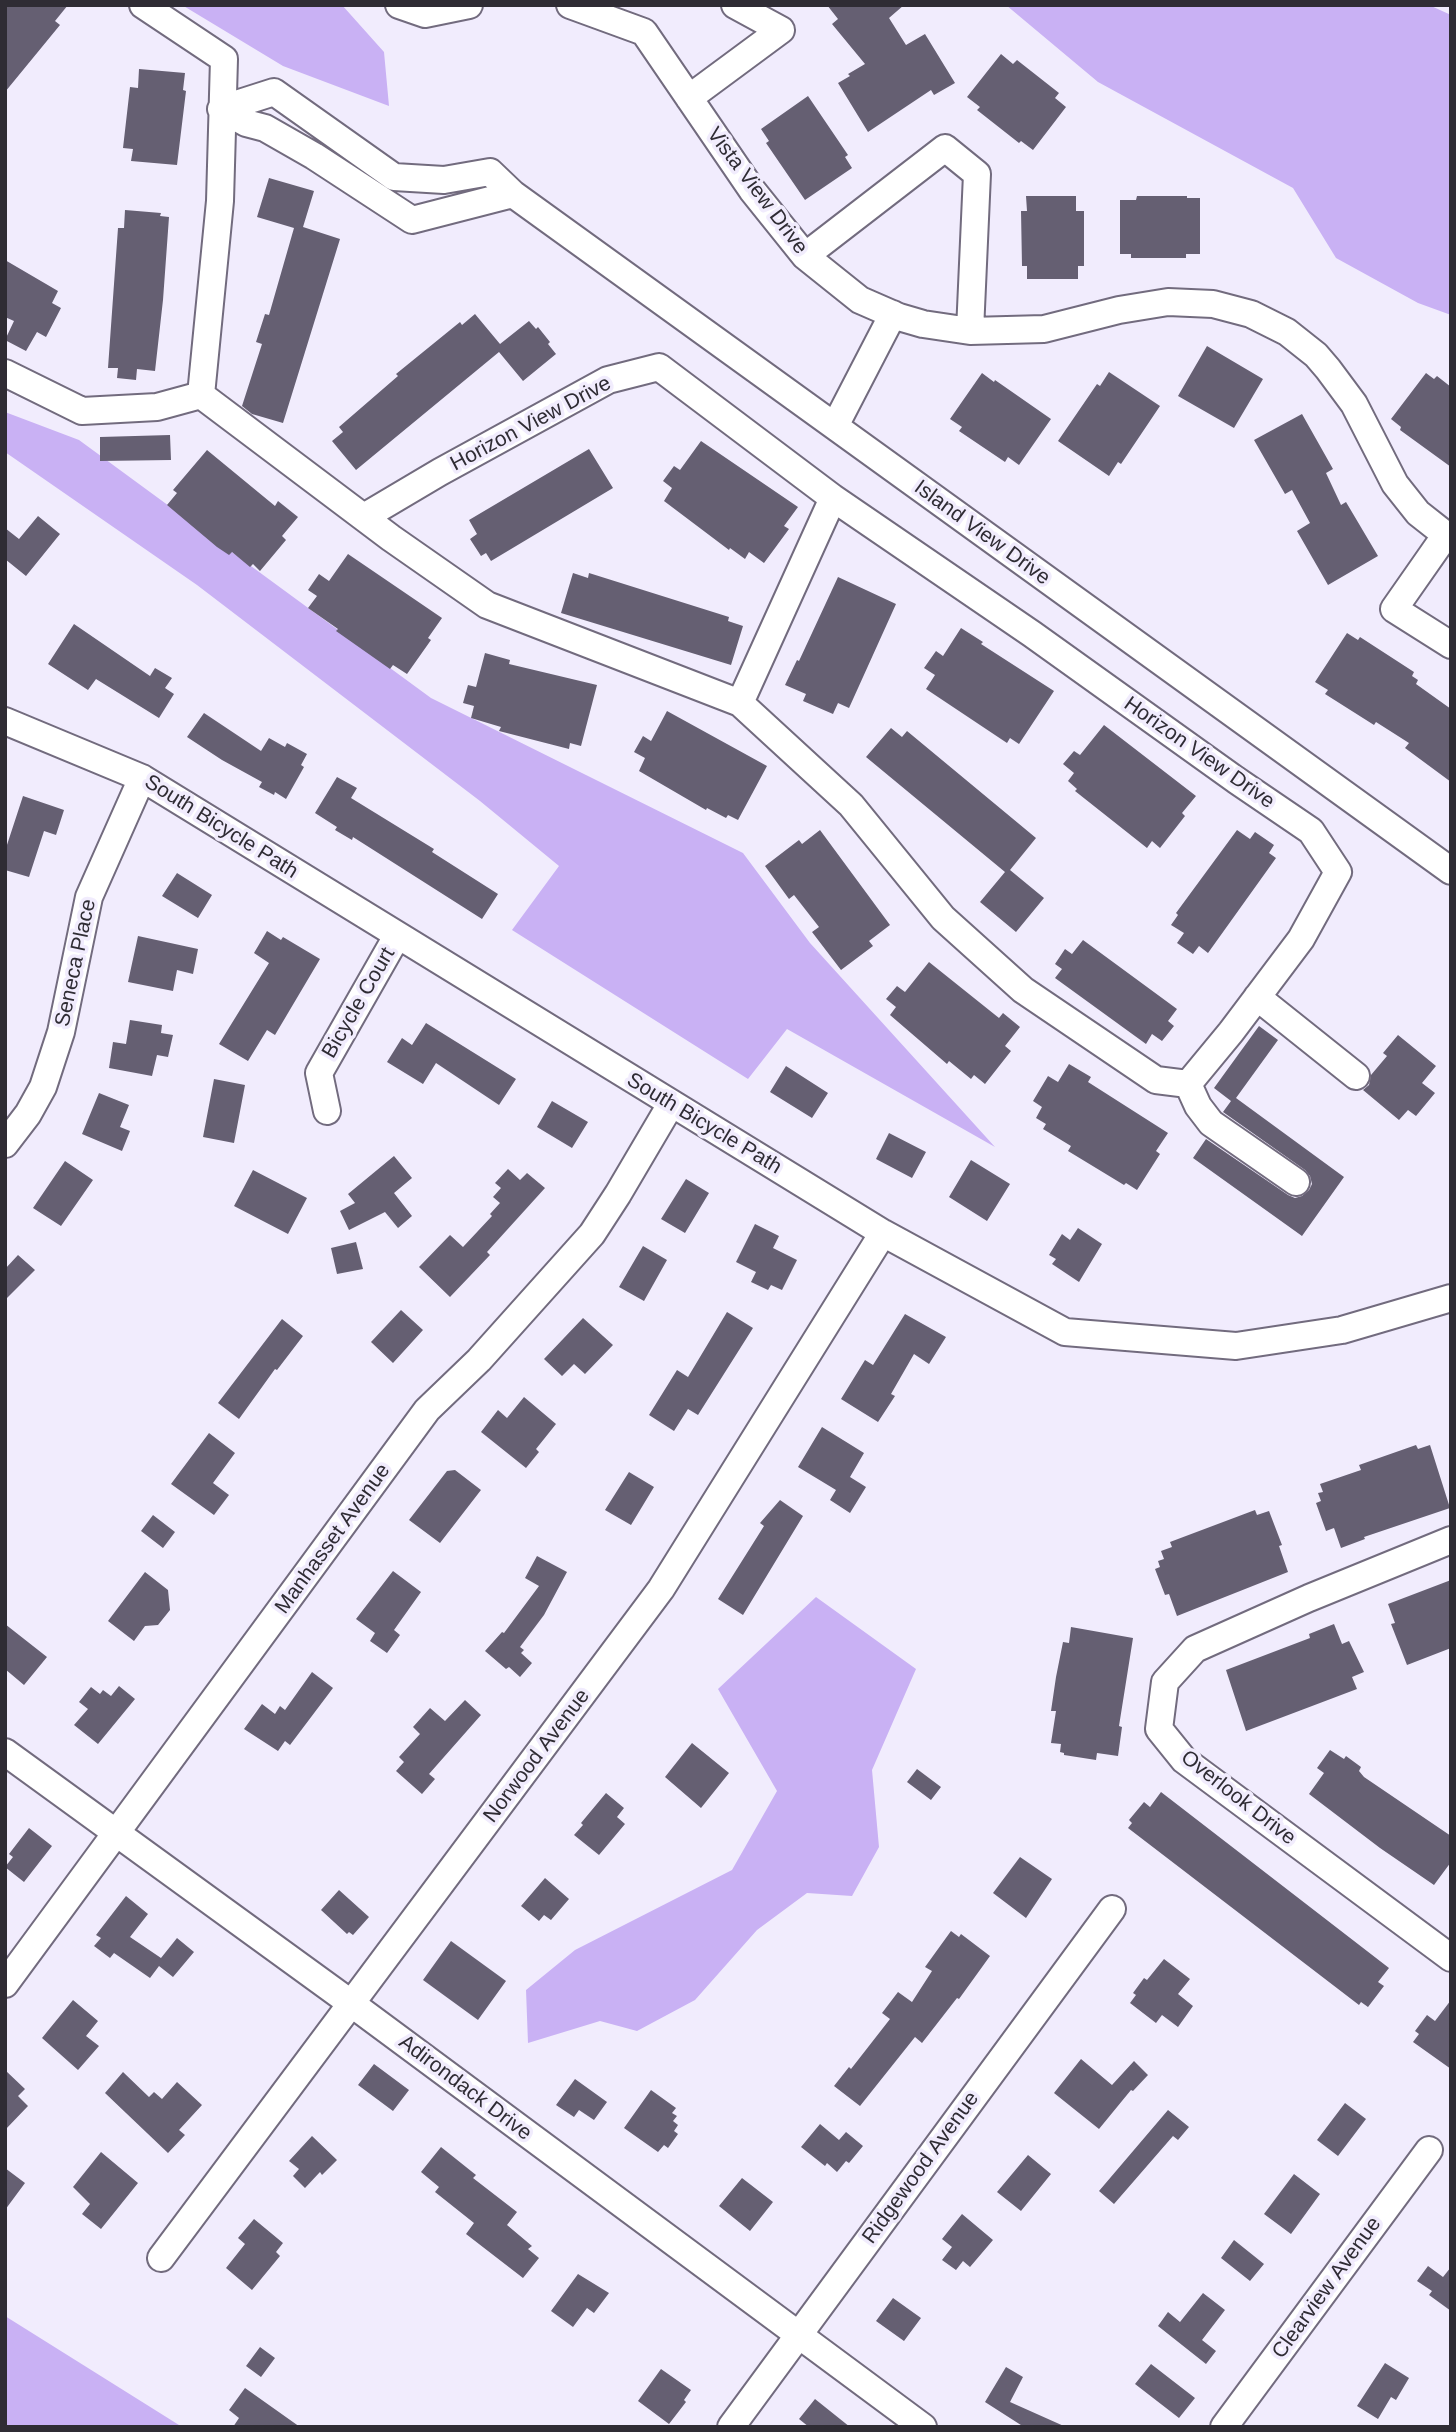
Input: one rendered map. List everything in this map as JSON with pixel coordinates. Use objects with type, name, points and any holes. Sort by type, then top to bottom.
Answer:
[{"type":"street","points":[[143,5],[224,59],[220,201],[201,395]]},
{"type":"street","points":[[399,5],[425,14],[469,5]]},
{"type":"street","name":"Vista View Drive","points":[[570,5],[603,11],[644,32],[752,190],[805,256],[860,300],[923,324],[970,331],[1044,329],[1119,310],[1168,302],[1213,304],[1251,314],[1287,332],[1316,355],[1354,404],[1395,484],[1418,513],[1448,537]]},
{"type":"street","points":[[689,98],[781,30],[735,5]]},
{"type":"street","points":[[221,109],[274,92],[394,177],[444,180],[490,172],[513,194]]},
{"type":"street","points":[[221,109],[246,123],[265,128],[314,156],[412,220],[513,194]]},
{"type":"street","points":[[805,256],[945,148],[977,174],[970,331]]},
{"type":"street","name":"Island View Drive","points":[[513,194],[1451,871]]},
{"type":"street","points":[[835,426],[892,314]]},
{"type":"street","name":"Horizon View Drive","points":[[364,517],[608,380],[659,367],[833,498],[1032,634],[1311,831],[1338,872],[1301,939],[1188,1084]]},
{"type":"street","points":[[5,373],[82,411],[157,407],[201,395]]},
{"type":"street","points":[[201,395],[487,605],[740,704],[850,805],[943,918],[1023,990],[1156,1080],[1188,1084],[1198,1106],[1211,1123],[1296,1182]]},
{"type":"street","points":[[740,704],[833,498]]},
{"type":"street","points":[[1448,537],[1394,609],[1451,645]]},
{"type":"street","name":"South Bicycle Path","points":[[5,721],[142,778],[883,1233],[1065,1332],[1236,1346],[1342,1330],[1451,1298]]},
{"type":"street","name":"Seneca Place","points":[[5,1144],[28,1114],[43,1087],[61,1032],[89,897],[142,778]]},
{"type":"street","name":"Bicycle Court","points":[[327,1111],[319,1073],[397,936]]},
{"type":"street","points":[[1257,997],[1356,1076]]},
{"type":"street","name":"Manhasset Avenue","points":[[5,1984],[427,1410],[479,1360],[592,1234],[671,1104]]},
{"type":"street","name":"Norwood Avenue","points":[[161,2258],[662,1590],[883,1233]]},
{"type":"street","name":"Overlook Drive","points":[[1451,1540],[1309,1598],[1195,1650],[1165,1682],[1159,1729],[1184,1760],[1451,1958]]},
{"type":"street","name":"Adirondack Drive","points":[[5,1752],[352,2004],[923,2427]]},
{"type":"street","name":"Ridgewood Avenue","points":[[731,2427],[1112,1909]]},
{"type":"street","name":"Clearview Avenue","points":[[1224,2427],[1429,2150]]},
{"type":"shaded area","points":[[182,5],[342,5],[384,52],[389,106],[283,66]]},
{"type":"shaded area","points":[[1006,5],[1429,5],[1451,15],[1451,315],[1418,303],[1336,258],[1293,188],[1098,82]]},
{"type":"shaded area","points":[[5,412],[79,440],[431,698],[743,853],[810,943],[995,1147],[787,1029],[748,1079],[512,930],[559,866],[480,801],[197,585],[5,452]]},
{"type":"shaded area","points":[[816,1597],[916,1669],[872,1770],[879,1847],[852,1896],[807,1893],[757,1930],[695,2000],[637,2031],[600,2021],[528,2043],[526,1990],[575,1950],[732,1870],[777,1791],[718,1689]]},
{"type":"shaded area","points":[[5,2316],[179,2425],[5,2427]]},
{"type":"building","points":[[5,5],[68,5],[55,21],[60,25],[5,92]]},
{"type":"building","points":[[827,5],[904,5],[889,18],[906,45],[925,34],[955,83],[934,95],[931,90],[868,132],[838,83],[865,64],[832,24],[838,19]]},
{"type":"building","points":[[1001,54],[1013,64],[1017,60],[1059,93],[1055,98],[1066,107],[1033,150],[1021,141],[1019,143],[977,110],[980,107],[967,97]]},
{"type":"building","points":[[139,69],[185,73],[183,90],[186,91],[177,165],[131,161],[133,149],[123,148],[130,87],[138,88]]},
{"type":"building","points":[[808,96],[848,155],[845,157],[852,168],[805,200],[766,143],[769,141],[761,129]]},
{"type":"building","points":[[269,178],[314,191],[303,227],[340,239],[283,423],[252,414],[242,406],[262,344],[256,342],[265,314],[269,315],[294,228],[257,217]]},
{"type":"building","points":[[1026,196],[1076,196],[1076,211],[1084,211],[1084,266],[1078,266],[1078,279],[1027,279],[1027,266],[1022,266],[1021,211],[1027,211]]},
{"type":"building","points":[[1137,196],[1200,198],[1200,254],[1186,254],[1186,258],[1131,258],[1131,254],[1120,254],[1120,200],[1136,200]]},
{"type":"building","points":[[125,210],[161,213],[160,216],[169,217],[155,371],[137,369],[136,380],[117,378],[118,368],[108,368],[118,228],[124,228]]},
{"type":"building","points":[[5,260],[58,291],[52,303],[61,308],[46,337],[37,332],[26,351],[5,340],[14,321],[5,317]]},
{"type":"building","points":[[475,314],[500,344],[529,321],[536,329],[538,327],[556,354],[523,381],[499,352],[356,470],[332,441],[343,432],[339,427],[398,376],[396,374],[460,322],[462,325]]},
{"type":"building","points":[[1207,346],[1263,379],[1234,428],[1178,396]]},
{"type":"building","points":[[1109,372],[1160,406],[1121,464],[1118,462],[1109,476],[1058,441],[1097,384],[1100,386]]},
{"type":"building","points":[[982,373],[1051,419],[1019,465],[1008,457],[1005,462],[959,431],[962,427],[950,419]]},
{"type":"building","points":[[1426,373],[1434,379],[1437,376],[1451,387],[1451,467],[1400,430],[1401,427],[1391,419]]},
{"type":"building","points":[[1302,414],[1333,469],[1326,473],[1341,505],[1346,502],[1378,556],[1328,585],[1297,531],[1310,523],[1292,490],[1285,494],[1254,440]]},
{"type":"building","points":[[170,435],[171,460],[100,461],[100,437]]},
{"type":"building","points":[[701,441],[798,507],[784,526],[789,529],[764,563],[749,552],[745,559],[730,548],[729,550],[664,501],[672,488],[663,481],[674,466],[680,470]]},
{"type":"building","points":[[589,449],[613,488],[491,561],[486,553],[481,556],[470,539],[477,534],[469,520]]},
{"type":"building","points":[[207,450],[275,506],[278,501],[298,517],[282,536],[286,540],[260,571],[253,564],[250,567],[232,552],[229,555],[217,547],[167,505],[177,493],[173,490]]},
{"type":"building","points":[[38,516],[60,534],[26,576],[5,559],[5,528],[19,539]]},
{"type":"building","points":[[348,554],[442,618],[428,638],[431,640],[407,674],[393,665],[390,669],[308,608],[317,596],[308,590],[319,574],[329,581]]},
{"type":"building","points":[[573,573],[588,578],[589,573],[729,617],[728,621],[743,626],[731,665],[561,613]]},
{"type":"building","points":[[838,577],[896,604],[849,708],[838,703],[833,714],[803,701],[806,694],[785,685]]},
{"type":"building","points":[[74,624],[150,676],[155,668],[172,678],[165,688],[174,694],[159,718],[96,679],[88,690],[48,664]]},
{"type":"building","points":[[961,628],[1054,691],[1019,744],[1010,738],[1007,743],[926,689],[935,675],[924,668],[936,651],[943,656]]},
{"type":"building","points":[[1347,633],[1358,640],[1360,637],[1414,672],[1412,676],[1418,680],[1416,684],[1451,709],[1451,782],[1405,748],[1409,743],[1325,694],[1328,690],[1315,682]]},
{"type":"building","points":[[485,653],[510,660],[509,664],[597,685],[581,746],[570,743],[569,749],[499,731],[501,727],[471,718],[474,706],[463,703],[468,685],[476,687]]},
{"type":"building","points":[[667,711],[767,766],[738,820],[728,815],[726,818],[707,808],[706,810],[639,771],[645,758],[634,752],[643,736],[651,741]]},
{"type":"building","points":[[204,713],[261,751],[269,738],[285,747],[287,743],[307,754],[301,765],[304,767],[286,799],[259,787],[262,782],[187,737]]},
{"type":"building","points":[[1104,725],[1196,796],[1182,813],[1185,816],[1160,848],[1152,841],[1147,848],[1075,791],[1077,789],[1068,781],[1074,773],[1063,764],[1074,751],[1080,755]]},
{"type":"building","points":[[891,728],[902,737],[907,731],[1036,838],[1010,870],[1044,898],[1016,932],[980,902],[1005,872],[866,757]]},
{"type":"building","points":[[337,777],[357,788],[351,798],[434,849],[432,852],[498,894],[482,919],[353,837],[352,840],[335,830],[337,827],[315,813]]},
{"type":"building","points":[[23,796],[64,810],[56,835],[44,831],[29,877],[5,870],[5,851]]},
{"type":"building","points":[[820,830],[890,925],[869,941],[873,946],[841,970],[812,932],[819,927],[794,895],[789,899],[765,866],[799,840],[802,844]]},
{"type":"building","points":[[1237,830],[1250,839],[1255,832],[1274,845],[1269,853],[1276,858],[1208,953],[1199,946],[1193,954],[1177,943],[1184,933],[1171,925],[1178,915],[1176,913]]},
{"type":"building","points":[[177,873],[212,895],[198,918],[162,896]]},
{"type":"building","points":[[267,931],[281,940],[283,937],[320,959],[275,1035],[267,1030],[248,1061],[219,1044],[269,963],[254,953]]},
{"type":"building","points":[[138,936],[198,949],[193,974],[177,970],[173,991],[128,982]]},
{"type":"building","points":[[1083,940],[1177,1009],[1168,1021],[1174,1026],[1162,1041],[1152,1034],[1146,1044],[1055,978],[1062,969],[1055,964],[1065,949],[1072,954]]},
{"type":"building","points":[[929,962],[999,1018],[1003,1013],[1020,1027],[1005,1046],[1011,1051],[985,1084],[974,1075],[971,1079],[949,1061],[947,1064],[890,1015],[896,1007],[886,999],[897,986],[905,992]]},
{"type":"building","points":[[130,1020],[162,1025],[161,1033],[173,1035],[168,1057],[157,1055],[152,1076],[109,1068],[113,1042],[126,1044]]},
{"type":"building","points":[[426,1023],[516,1079],[499,1105],[436,1063],[423,1084],[387,1062],[402,1038],[412,1045]]},
{"type":"building","points":[[1259,1026],[1278,1040],[1236,1098],[1344,1177],[1302,1236],[1193,1158],[1206,1139],[1295,1198],[1302,1196],[1312,1184],[1305,1170],[1223,1112],[1231,1101],[1214,1088]]},
{"type":"building","points":[[1398,1035],[1436,1066],[1422,1083],[1435,1093],[1416,1116],[1408,1110],[1399,1120],[1363,1090],[1369,1085],[1371,1075],[1387,1056],[1383,1053]]},
{"type":"building","points":[[1069,1064],[1091,1077],[1088,1082],[1168,1133],[1156,1151],[1160,1154],[1137,1190],[1068,1151],[1071,1146],[1043,1129],[1046,1124],[1036,1118],[1042,1107],[1033,1101],[1048,1076],[1058,1082]]},
{"type":"building","points":[[786,1066],[828,1093],[812,1118],[770,1092]]},
{"type":"building","points":[[214,1079],[245,1085],[234,1143],[203,1137]]},
{"type":"building","points":[[99,1093],[129,1105],[120,1127],[130,1131],[122,1151],[82,1134]]},
{"type":"building","points":[[552,1101],[588,1122],[572,1148],[537,1127]]},
{"type":"building","points":[[889,1133],[926,1152],[912,1178],[876,1159]]},
{"type":"building","points":[[394,1156],[412,1178],[394,1193],[412,1216],[398,1228],[385,1212],[349,1230],[340,1211],[355,1203],[348,1194]]},
{"type":"building","points":[[971,1160],[1010,1184],[987,1221],[949,1197]]},
{"type":"building","points":[[65,1161],[93,1180],[61,1226],[33,1208]]},
{"type":"building","points":[[508,1169],[520,1180],[527,1173],[545,1188],[487,1252],[490,1255],[450,1297],[419,1267],[450,1235],[463,1247],[492,1216],[490,1214],[500,1203],[493,1197],[501,1188],[495,1183]]},
{"type":"building","points":[[253,1170],[307,1198],[288,1234],[234,1206]]},
{"type":"building","points":[[686,1179],[709,1193],[685,1233],[661,1219]]},
{"type":"building","points":[[755,1224],[779,1236],[773,1248],[797,1260],[782,1290],[771,1285],[768,1290],[751,1282],[756,1272],[736,1262]]},
{"type":"building","points":[[1078,1228],[1102,1244],[1079,1282],[1052,1264],[1056,1259],[1049,1255],[1062,1234],[1070,1240]]},
{"type":"building","points":[[356,1242],[363,1269],[337,1274],[331,1248]]},
{"type":"building","points":[[643,1246],[667,1260],[644,1301],[619,1287]]},
{"type":"building","points":[[18,1255],[35,1270],[5,1300],[5,1269]]},
{"type":"building","points":[[401,1310],[423,1330],[393,1363],[371,1342]]},
{"type":"building","points":[[727,1312],[753,1328],[698,1415],[688,1409],[674,1431],[649,1415],[677,1370],[688,1377]]},
{"type":"building","points":[[905,1314],[946,1337],[929,1364],[914,1354],[891,1394],[895,1396],[878,1422],[841,1399],[865,1360],[873,1365]]},
{"type":"building","points":[[583,1318],[613,1345],[585,1374],[574,1364],[562,1376],[544,1359]]},
{"type":"building","points":[[282,1319],[303,1336],[239,1419],[218,1403]]},
{"type":"building","points":[[524,1397],[556,1424],[536,1449],[539,1452],[526,1468],[481,1432],[498,1410],[507,1418]]},
{"type":"building","points":[[822,1427],[864,1453],[850,1477],[866,1487],[850,1513],[830,1500],[836,1490],[798,1467]]},
{"type":"building","points":[[209,1433],[235,1453],[213,1483],[229,1495],[214,1515],[171,1484]]},
{"type":"building","points":[[1416,1445],[1418,1449],[1430,1445],[1450,1508],[1364,1537],[1365,1539],[1341,1548],[1334,1528],[1326,1531],[1316,1503],[1321,1501],[1318,1493],[1323,1492],[1320,1484],[1361,1470],[1359,1465]]},
{"type":"building","points":[[455,1470],[481,1490],[440,1543],[409,1520],[447,1471]]},
{"type":"building","points":[[629,1472],[654,1487],[631,1525],[605,1510]]},
{"type":"building","points":[[780,1500],[803,1516],[743,1615],[718,1599],[764,1526],[760,1523]]},
{"type":"building","points":[[1255,1510],[1257,1515],[1269,1511],[1282,1545],[1279,1546],[1288,1572],[1177,1616],[1155,1569],[1160,1567],[1158,1561],[1164,1559],[1161,1551],[1172,1547],[1170,1542]]},
{"type":"building","points":[[153,1515],[175,1532],[163,1548],[141,1531]]},
{"type":"building","points":[[537,1556],[567,1572],[544,1615],[520,1647],[524,1650],[521,1653],[532,1663],[520,1677],[485,1651],[502,1632],[504,1633],[539,1586],[525,1578]]},
{"type":"building","points":[[393,1571],[421,1592],[394,1630],[400,1635],[387,1653],[370,1641],[375,1633],[356,1619]]},
{"type":"building","points":[[145,1572],[168,1590],[170,1610],[158,1625],[145,1626],[134,1641],[108,1621]]},
{"type":"building","points":[[1451,1580],[1451,1648],[1407,1665],[1391,1624],[1395,1623],[1388,1604]]},
{"type":"building","points":[[5,1624],[47,1657],[24,1685],[5,1669]]},
{"type":"building","points":[[1334,1624],[1342,1644],[1349,1641],[1364,1672],[1352,1677],[1357,1689],[1246,1731],[1226,1670],[1310,1638],[1309,1634]]},
{"type":"building","points":[[1071,1627],[1133,1638],[1119,1726],[1122,1727],[1118,1756],[1097,1753],[1096,1760],[1064,1755],[1060,1752],[1061,1744],[1051,1743],[1056,1711],[1051,1711],[1056,1677],[1063,1642],[1069,1643]]},
{"type":"building","points":[[312,1672],[333,1688],[290,1745],[285,1741],[278,1751],[244,1729],[262,1704],[275,1714],[280,1706],[285,1710]]},
{"type":"building","points":[[119,1686],[135,1699],[98,1744],[74,1725],[88,1709],[79,1702],[91,1687],[100,1694],[103,1690],[111,1696]]},
{"type":"building","points":[[465,1700],[481,1715],[429,1774],[435,1779],[422,1794],[396,1771],[404,1762],[399,1757],[420,1734],[413,1727],[430,1708],[445,1721]]},
{"type":"building","points":[[692,1743],[729,1773],[701,1808],[665,1777]]},
{"type":"building","points":[[1330,1750],[1344,1759],[1346,1756],[1361,1767],[1359,1771],[1364,1777],[1451,1836],[1451,1862],[1434,1885],[1309,1794],[1324,1773],[1317,1768]]},
{"type":"building","points":[[917,1769],[941,1787],[931,1800],[907,1782]]},
{"type":"building","points":[[1161,1792],[1389,1968],[1378,1982],[1384,1986],[1368,2007],[1361,2002],[1359,2005],[1128,1828],[1132,1823],[1129,1820],[1144,1802],[1150,1807]]},
{"type":"building","points":[[606,1793],[624,1808],[617,1817],[625,1824],[599,1855],[574,1835]]},
{"type":"building","points":[[29,1828],[52,1846],[24,1882],[5,1867],[13,1857],[9,1854]]},
{"type":"building","points":[[1020,1857],[1052,1879],[1026,1918],[993,1893]]},
{"type":"building","points":[[545,1878],[569,1899],[551,1920],[544,1915],[539,1921],[521,1906]]},
{"type":"building","points":[[339,1890],[369,1917],[353,1935],[349,1932],[347,1934],[321,1910]]},
{"type":"building","points":[[126,1896],[148,1914],[130,1937],[161,1958],[177,1938],[194,1952],[173,1977],[159,1966],[150,1978],[114,1953],[110,1958],[94,1946],[101,1938],[96,1935]]},
{"type":"building","points":[[951,1931],[959,1937],[961,1934],[990,1956],[922,2043],[915,2037],[860,2106],[834,2086],[849,2067],[851,2069],[890,2019],[882,2013],[898,1992],[912,2002],[932,1971],[925,1967]]},
{"type":"building","points":[[451,1941],[506,1981],[478,2020],[423,1980]]},
{"type":"building","points":[[1164,1959],[1190,1979],[1178,1994],[1193,2006],[1178,2027],[1162,2015],[1156,2023],[1130,2003],[1136,1995],[1133,1993],[1144,1978],[1147,1980]]},
{"type":"building","points":[[73,2000],[98,2021],[86,2036],[99,2046],[78,2070],[42,2038]]},
{"type":"building","points":[[1451,2000],[1451,2069],[1413,2042],[1419,2034],[1415,2031],[1427,2015],[1435,2021]]},
{"type":"building","points":[[1081,2059],[1112,2085],[1134,2061],[1148,2075],[1131,2090],[1099,2129],[1054,2093]]},
{"type":"building","points":[[374,2064],[409,2090],[393,2111],[358,2085]]},
{"type":"building","points":[[5,2070],[25,2089],[18,2096],[28,2106],[5,2130]]},
{"type":"building","points":[[123,2072],[149,2097],[154,2092],[162,2099],[177,2082],[202,2105],[179,2130],[185,2135],[168,2153],[105,2093]]},
{"type":"building","points":[[575,2079],[607,2102],[594,2120],[579,2110],[574,2117],[556,2105]]},
{"type":"building","points":[[651,2090],[676,2108],[672,2113],[677,2116],[673,2121],[678,2125],[674,2131],[678,2134],[668,2148],[664,2145],[658,2152],[624,2128]]},
{"type":"building","points":[[1345,2103],[1366,2119],[1338,2156],[1317,2140]]},
{"type":"building","points":[[1168,2110],[1189,2127],[1178,2140],[1173,2136],[1114,2204],[1099,2191]]},
{"type":"building","points":[[820,2124],[839,2140],[846,2132],[863,2146],[849,2163],[846,2161],[837,2172],[801,2147]]},
{"type":"building","points":[[312,2136],[337,2160],[322,2175],[320,2172],[305,2188],[293,2176],[299,2169],[289,2161]]},
{"type":"building","points":[[441,2147],[476,2175],[473,2178],[517,2212],[507,2225],[532,2246],[528,2249],[539,2258],[523,2278],[466,2234],[474,2223],[435,2192],[439,2187],[421,2172]]},
{"type":"building","points":[[101,2152],[138,2183],[101,2229],[82,2214],[90,2204],[73,2187]]},
{"type":"building","points":[[1028,2155],[1051,2174],[1021,2211],[997,2192]]},
{"type":"building","points":[[5,2168],[25,2183],[5,2210]]},
{"type":"building","points":[[1294,2174],[1320,2194],[1291,2234],[1264,2214]]},
{"type":"building","points":[[742,2178],[773,2202],[750,2231],[719,2206]]},
{"type":"building","points":[[962,2214],[993,2240],[970,2267],[963,2261],[956,2270],[942,2260],[952,2247],[942,2239]]},
{"type":"building","points":[[254,2219],[283,2243],[276,2252],[280,2256],[252,2290],[226,2268],[245,2244],[238,2238]]},
{"type":"building","points":[[1234,2240],[1264,2264],[1250,2281],[1221,2258]]},
{"type":"building","points":[[1428,2266],[1443,2277],[1451,2267],[1451,2311],[1429,2295],[1432,2291],[1417,2281]]},
{"type":"building","points":[[578,2274],[609,2293],[594,2313],[587,2308],[573,2327],[551,2311]]},
{"type":"building","points":[[1203,2293],[1225,2310],[1202,2340],[1216,2351],[1206,2364],[1158,2326],[1168,2312],[1180,2322]]},
{"type":"building","points":[[893,2298],[921,2318],[904,2341],[876,2321]]},
{"type":"building","points":[[260,2347],[275,2358],[261,2377],[246,2366]]},
{"type":"building","points":[[1385,2363],[1409,2378],[1396,2400],[1391,2397],[1378,2419],[1357,2406]]},
{"type":"building","points":[[1151,2364],[1195,2398],[1179,2418],[1135,2384]]},
{"type":"building","points":[[1006,2367],[1023,2377],[1010,2402],[1066,2427],[1024,2427],[985,2402]]},
{"type":"building","points":[[661,2369],[691,2390],[684,2400],[686,2402],[669,2424],[638,2401]]},
{"type":"building","points":[[245,2388],[300,2427],[233,2427],[239,2418],[229,2410]]},
{"type":"building","points":[[815,2399],[850,2427],[809,2427],[799,2419]]}]
